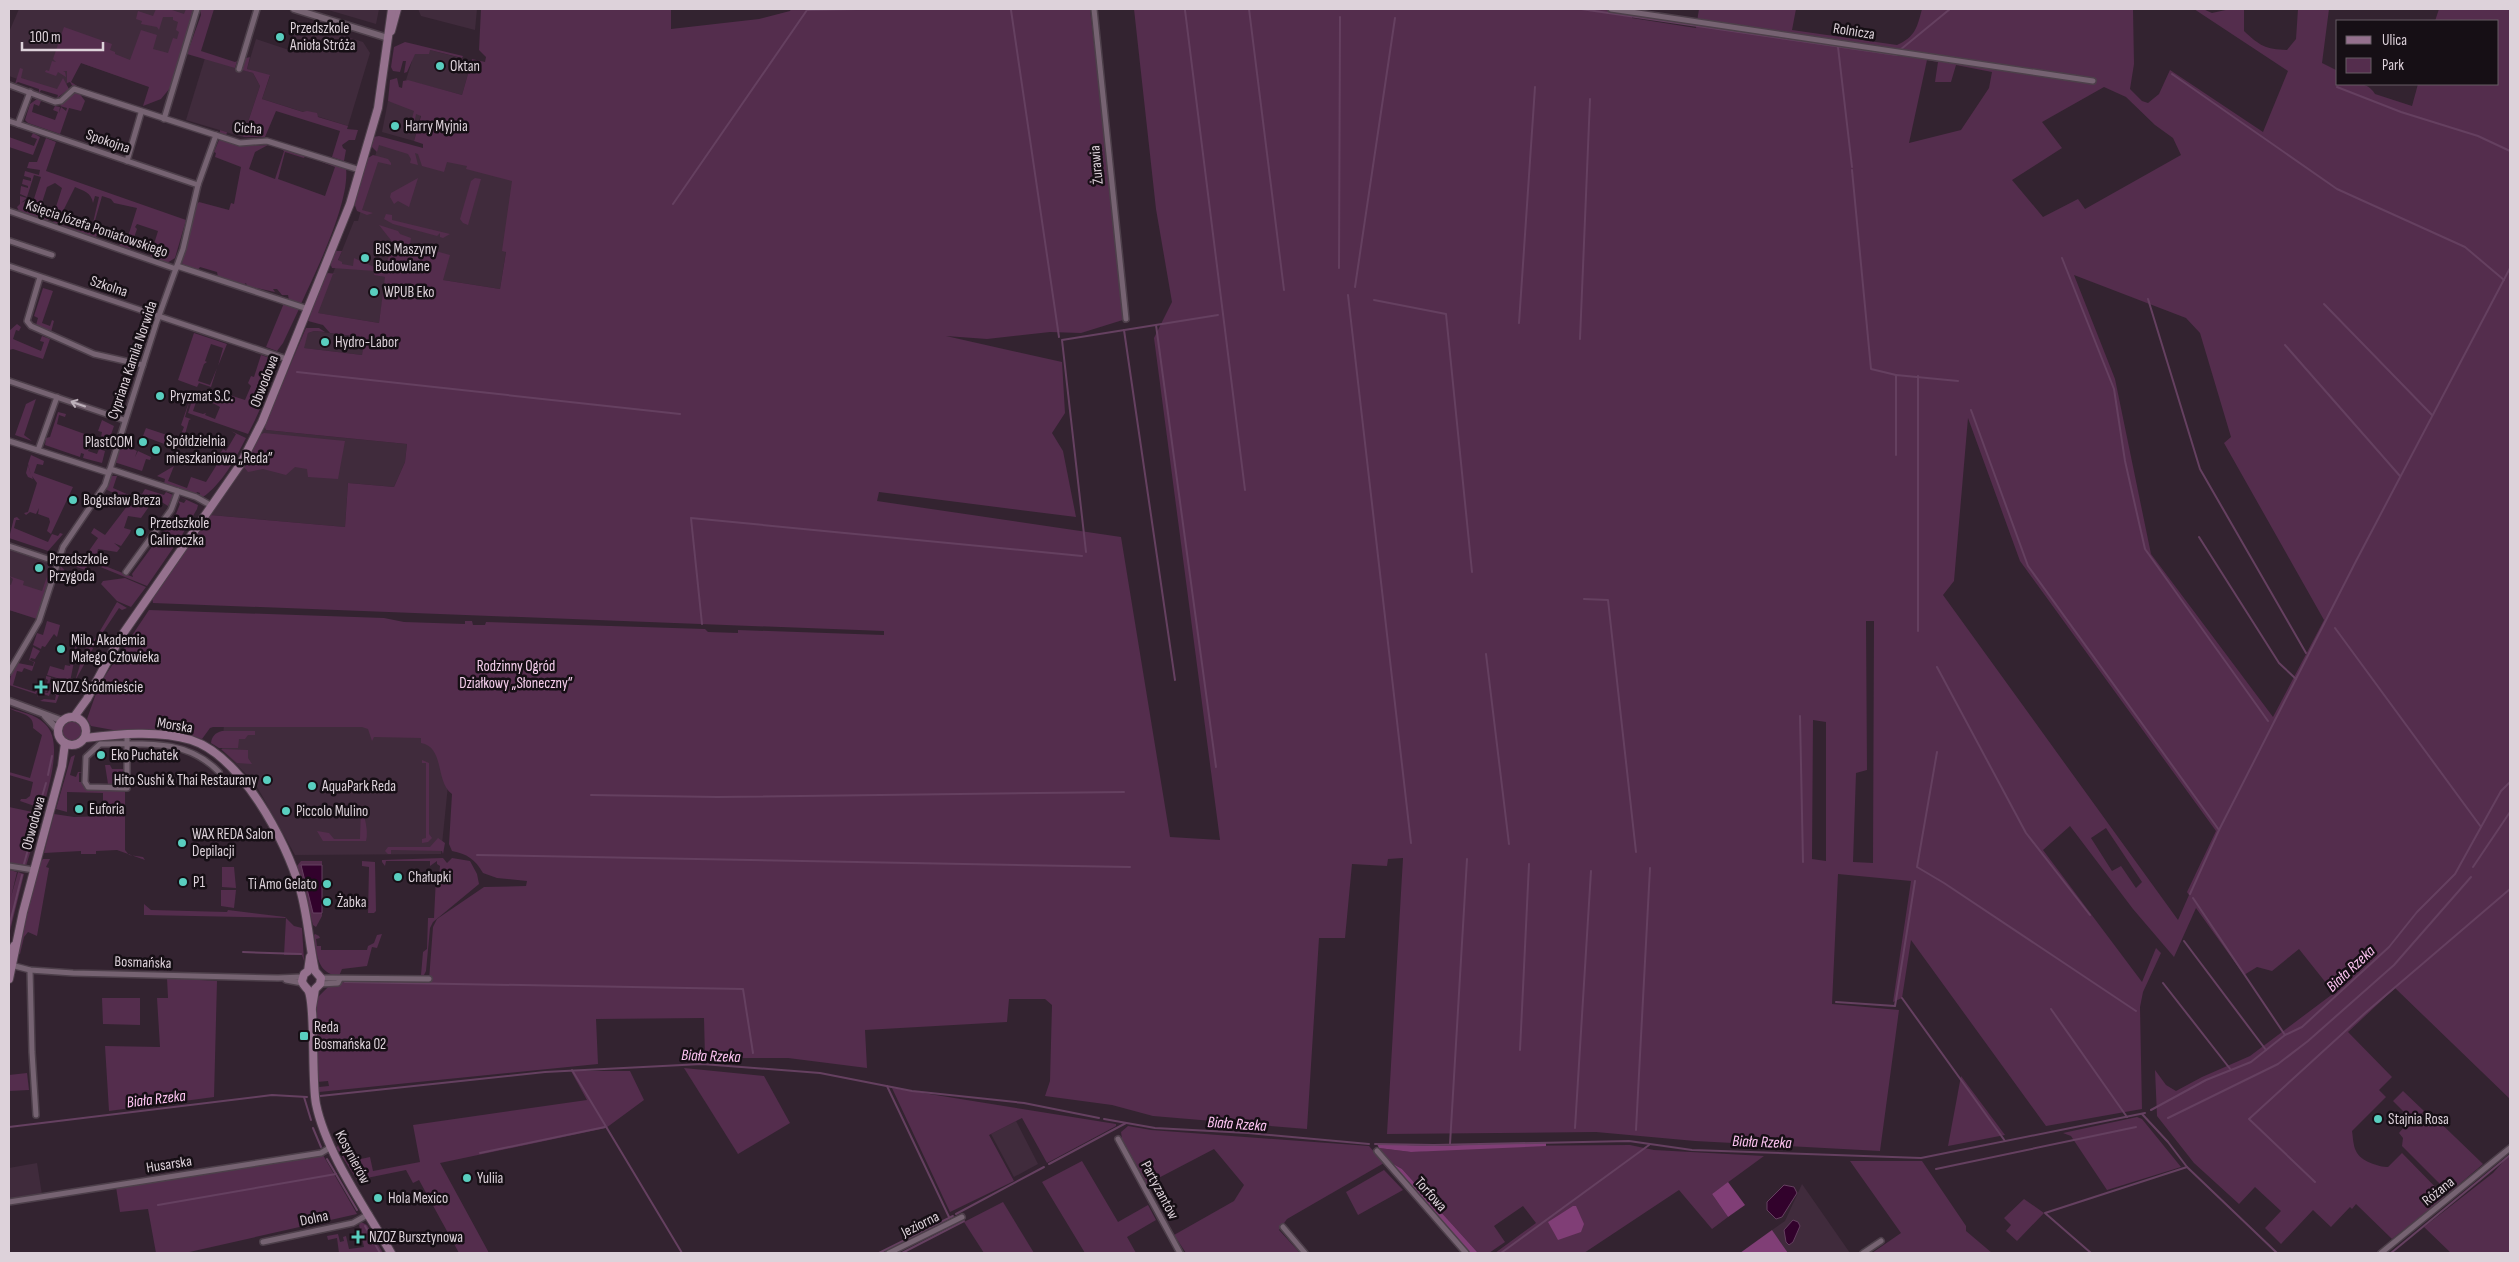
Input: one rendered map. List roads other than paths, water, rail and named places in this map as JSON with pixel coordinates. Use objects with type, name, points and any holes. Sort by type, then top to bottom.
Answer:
[{"type":"main road","name":"Obwodowa","points":[[74,717],[87,699],[120,638],[247,454],[269,405],[350,204],[378,108],[392,9]]},
{"type":"main road","name":"Obwodowa","points":[[388,38],[397,9]]},
{"type":"main road","name":"Obwodowa","points":[[82,721],[87,699]]},
{"type":"main road","points":[[74,717],[82,721],[86,729],[85,738],[81,742],[68,744],[58,735],[58,730],[62,721],[74,717]]},
{"type":"main road","name":"Morska","points":[[86,729],[110,735]]},
{"type":"main road","name":"Morska","points":[[85,738],[127,735],[164,736],[190,740],[211,750],[235,770],[271,823],[288,857],[304,904],[311,953],[314,1096]]},
{"type":"main road","name":"Obwodowa","points":[[9,978],[10,963],[68,744]]},
{"type":"main road","name":"Kosynierów","points":[[314,1096],[320,1121],[331,1147],[391,1253]]},
{"type":"street","points":[[164,119],[197,9]]},
{"type":"street","points":[[240,69],[258,9]]},
{"type":"street","points":[[294,9],[388,38]]},
{"type":"street","name":"Żurawia","points":[[1094,9],[1126,319]]},
{"type":"street","name":"Rolnicza","points":[[1611,9],[2093,81]]},
{"type":"street","points":[[9,85],[30,92],[18,124]]},
{"type":"street","name":"Cicha","points":[[30,92],[55,102],[60,101],[68,93],[76,90],[240,143],[267,141],[360,170]]},
{"type":"street","points":[[127,161],[140,112]]},
{"type":"street","name":"Spokojna","points":[[9,121],[198,185]]},
{"type":"street","name":"Cypriana Kamila Norwida","points":[[9,672],[39,622],[63,547],[105,485],[124,420],[187,237],[198,185],[216,135]]},
{"type":"street","name":"Księcia Józefa Poniatowskiego","points":[[9,211],[177,268],[308,309]]},
{"type":"street","points":[[10,241],[52,255]]},
{"type":"street","name":"Szkolna","points":[[9,266],[287,359]]},
{"type":"street","points":[[40,277],[27,321],[31,326],[101,356],[143,366]]},
{"type":"street","points":[[9,381],[124,420]]},
{"type":"street","points":[[38,450],[56,397]]},
{"type":"street","points":[[9,441],[178,491],[196,497],[212,506]]},
{"type":"street","points":[[126,572],[171,510],[178,491]]},
{"type":"street","points":[[9,546],[57,562]]},
{"type":"street","points":[[9,701],[62,721]]},
{"type":"street","points":[[42,713],[58,730]]},
{"type":"street","points":[[127,735],[127,744],[127,788],[88,786],[85,782],[86,757],[96,746],[127,744],[176,746],[201,757],[219,772]]},
{"type":"street","points":[[9,866],[34,870]]},
{"type":"street","name":"Bosmańska","points":[[10,963],[30,970],[312,980],[429,979]]},
{"type":"street","points":[[30,970],[36,1114]]},
{"type":"street","name":"Partyzantów","points":[[1118,1139],[1180,1253]]},
{"type":"street","name":"Husarska","points":[[9,1202],[321,1153],[331,1147]]},
{"type":"street","name":"Różana","points":[[2381,1253],[2510,1148]]},
{"type":"street","name":"Torfowa","points":[[1377,1151],[1466,1253]]},
{"type":"street","name":"Dolna","points":[[263,1242],[353,1223],[369,1214]]},
{"type":"street","name":"Jeziorna","points":[[889,1253],[962,1217]]},
{"type":"street","points":[[1283,1227],[1305,1253]]},
{"type":"street","points":[[1863,1253],[1881,1240]]},
{"type":"waterway","points":[[673,204],[807,10],[858,9]]},
{"type":"waterway","points":[[1249,9],[1284,290]]},
{"type":"waterway","points":[[1581,9],[1897,55]]},
{"type":"waterway","points":[[1900,50],[1950,9]]},
{"type":"waterway","points":[[1011,10],[1059,337]]},
{"type":"waterway","points":[[1185,10],[1245,490]]},
{"type":"waterway","points":[[1339,268],[1340,17]]},
{"type":"waterway","points":[[1355,287],[1395,18]]},
{"type":"waterway","points":[[1838,47],[1852,167]]},
{"type":"waterway","points":[[2172,74],[2337,189],[2465,247],[2504,280]]},
{"type":"waterway","points":[[1519,323],[1535,87]]},
{"type":"waterway","points":[[2337,87],[2401,112],[2478,136],[2510,151]]},
{"type":"waterway","points":[[1580,339],[1590,99]]},
{"type":"waterway","points":[[1852,170],[1871,369],[1896,375]]},
{"type":"waterway","points":[[2062,258],[2114,389],[2125,461],[2145,549],[2268,721]]},
{"type":"waterway","points":[[2219,830],[2355,563],[2510,268]]},
{"type":"waterway","points":[[1348,295],[1411,843]]},
{"type":"waterway","points":[[2148,299],[2200,469],[2306,653]]},
{"type":"waterway","points":[[1374,300],[1446,314],[1472,572]]},
{"type":"waterway","points":[[2324,304],[2432,415]]},
{"type":"waterway","points":[[1086,552],[1062,340],[1218,315]]},
{"type":"waterway","points":[[1156,325],[1216,767]]},
{"type":"waterway","points":[[1124,330],[1175,680]]},
{"type":"waterway","points":[[2285,345],[2400,476]]},
{"type":"waterway","points":[[297,372],[680,414]]},
{"type":"waterway","points":[[1896,455],[1896,375],[1958,381]]},
{"type":"waterway","points":[[1918,376],[1918,631]]},
{"type":"waterway","points":[[1971,410],[2028,566],[2219,830],[2190,894]]},
{"type":"waterway","points":[[702,624],[691,518],[1082,556]]},
{"type":"waterway","points":[[2199,537],[2279,663],[2296,679]]},
{"type":"waterway","points":[[1584,599],[1608,600],[1636,852]]},
{"type":"waterway","points":[[2335,628],[2481,827]]},
{"type":"waterway","points":[[1486,654],[1509,844]]},
{"type":"waterway","points":[[1937,667],[2026,833],[2090,915]]},
{"type":"waterway","points":[[1800,716],[1803,862]]},
{"type":"waterway","points":[[1937,752],[1917,867],[2136,1011]]},
{"type":"waterway","points":[[48,775],[52,756]]},
{"type":"waterway","name":"Biała Rzeka","points":[[2151,1110],[2206,1080],[2251,1062],[2285,1035],[2302,1027],[2389,947],[2417,912],[2455,874],[2501,791],[2510,782]]},
{"type":"waterway","points":[[39,807],[46,783]]},
{"type":"waterway","points":[[591,795],[717,797],[1124,792]]},
{"type":"waterway","points":[[2473,867],[2510,812]]},
{"type":"waterway","points":[[24,864],[38,813]]},
{"type":"waterway","points":[[477,855],[1130,867]]},
{"type":"waterway","points":[[1450,1144],[1467,859]]},
{"type":"waterway","points":[[1520,1050],[1529,864]]},
{"type":"waterway","points":[[1636,1130],[1650,868]]},
{"type":"waterway","points":[[1575,1128],[1591,871]]},
{"type":"waterway","points":[[9,927],[22,875]]},
{"type":"waterway","points":[[2168,1118],[2278,1064],[2308,1041],[2394,965],[2471,877]]},
{"type":"waterway","points":[[1836,1002],[1895,1006],[1915,881]]},
{"type":"waterway","points":[[2315,1182],[2249,1119],[2365,1013],[2510,889]]},
{"type":"waterway","points":[[2193,898],[2285,1035]]},
{"type":"waterway","points":[[2184,941],[2266,1050]]},
{"type":"waterway","points":[[243,952],[301,954]]},
{"type":"waterway","points":[[345,982],[743,989],[753,1053]]},
{"type":"waterway","points":[[2163,983],[2231,1070]]},
{"type":"waterway","points":[[1902,998],[2005,1141]]},
{"type":"waterway","points":[[2051,1009],[2127,1117]]},
{"type":"waterway","name":"Biała Rzeka","points":[[320,1096],[545,1072],[702,1064],[820,1073],[912,1091],[1024,1103],[1099,1118]]},
{"type":"waterway","points":[[572,1070],[682,1253]]},
{"type":"waterway","points":[[887,1086],[949,1217]]},
{"type":"waterway","name":"Biała Rzeka","points":[[9,1127],[272,1095],[307,1097]]},
{"type":"waterway","points":[[304,1097],[311,1120]]},
{"type":"waterway","name":"Biała Rzeka","points":[[1375,1144],[1434,1145],[1629,1141],[1692,1150],[1921,1158],[2145,1113]]},
{"type":"waterway","points":[[2142,1114],[2168,1142],[2187,1167],[2277,1253]]},
{"type":"waterway","name":"Biała Rzeka","points":[[1104,1119],[1155,1128],[1248,1133],[1369,1144]]},
{"type":"waterway","points":[[1049,1164],[1126,1123]]},
{"type":"waterway","points":[[480,1153],[605,1127]]},
{"type":"waterway","points":[[1936,1169],[2136,1127]]},
{"type":"waterway","points":[[313,1128],[321,1147]]},
{"type":"waterway","points":[[1501,1253],[1649,1145]]},
{"type":"waterway","points":[[2391,1253],[2510,1155]]},
{"type":"waterway","points":[[327,1159],[357,1210]]},
{"type":"waterway","points":[[956,1214],[1044,1167]]},
{"type":"waterway","points":[[2091,1253],[2045,1213],[2187,1167]]},
{"type":"waterway","points":[[158,1205],[336,1174]]},
{"type":"waterway","points":[[879,1253],[953,1216]]},
{"type":"waterway","points":[[902,1253],[964,1221]]},
{"type":"waterway","points":[[365,1226],[380,1253]]},
{"type":"tunnel","points":[[115,756],[140,756]]},
{"type":"place","name":"Przedszkole Anioła Stróża","points":[[280,37]]},
{"type":"place","name":"Oktan","points":[[440,66]]},
{"type":"place","name":"Harry Myjnia","points":[[395,126]]},
{"type":"place","name":"BIS Maszyny Budowlane","points":[[365,258]]},
{"type":"place","name":"WPUB Eko","points":[[374,292]]},
{"type":"place","name":"Hydro-Labor","points":[[325,342]]},
{"type":"place","name":"Pryzmat S.C.","points":[[160,396]]},
{"type":"place","name":"PlastCOM","points":[[143,442]]},
{"type":"place","name":"Spółdzielnia mieszkaniowa „Reda”","points":[[156,450]]},
{"type":"place","name":"Bogusław Breza","points":[[73,500]]},
{"type":"place","name":"Przedszkole Calineczka","points":[[140,532]]},
{"type":"place","name":"Przedszkole Przygoda","points":[[39,568]]},
{"type":"place","name":"Milo. Akademia Małego Człowieka","points":[[61,649]]},
{"type":"place","name":"NZOZ Śródmieście","points":[[41,687]]},
{"type":"place","name":"Eko Puchatek","points":[[101,755]]},
{"type":"place","name":"Hito Sushi & Thai Restaurany","points":[[267,780]]},
{"type":"place","name":"AquaPark Reda","points":[[312,786]]},
{"type":"place","name":"Euforia","points":[[79,809]]},
{"type":"place","name":"Piccolo Mulino","points":[[286,811]]},
{"type":"place","name":"WAX REDA Salon Depilacji","points":[[182,843]]},
{"type":"place","name":"Chałupki","points":[[398,877]]},
{"type":"place","name":"P1","points":[[183,882]]},
{"type":"place","name":"Ti Amo Gelato","points":[[327,884]]},
{"type":"place","name":"Żabka","points":[[327,902]]},
{"type":"place","name":"Reda Bosmańska 02","points":[[304,1036]]},
{"type":"place","name":"Stajnia Rosa","points":[[2378,1119]]},
{"type":"place","name":"Yuliia","points":[[467,1178]]},
{"type":"place","name":"Hola Mexico","points":[[378,1198]]},
{"type":"place","name":"NZOZ Bursztynowa","points":[[358,1237]]},
{"type":"park label","name":"Rodzinny Ogród Działkowy „Słoneczny”","points":[[516,674]]}]
